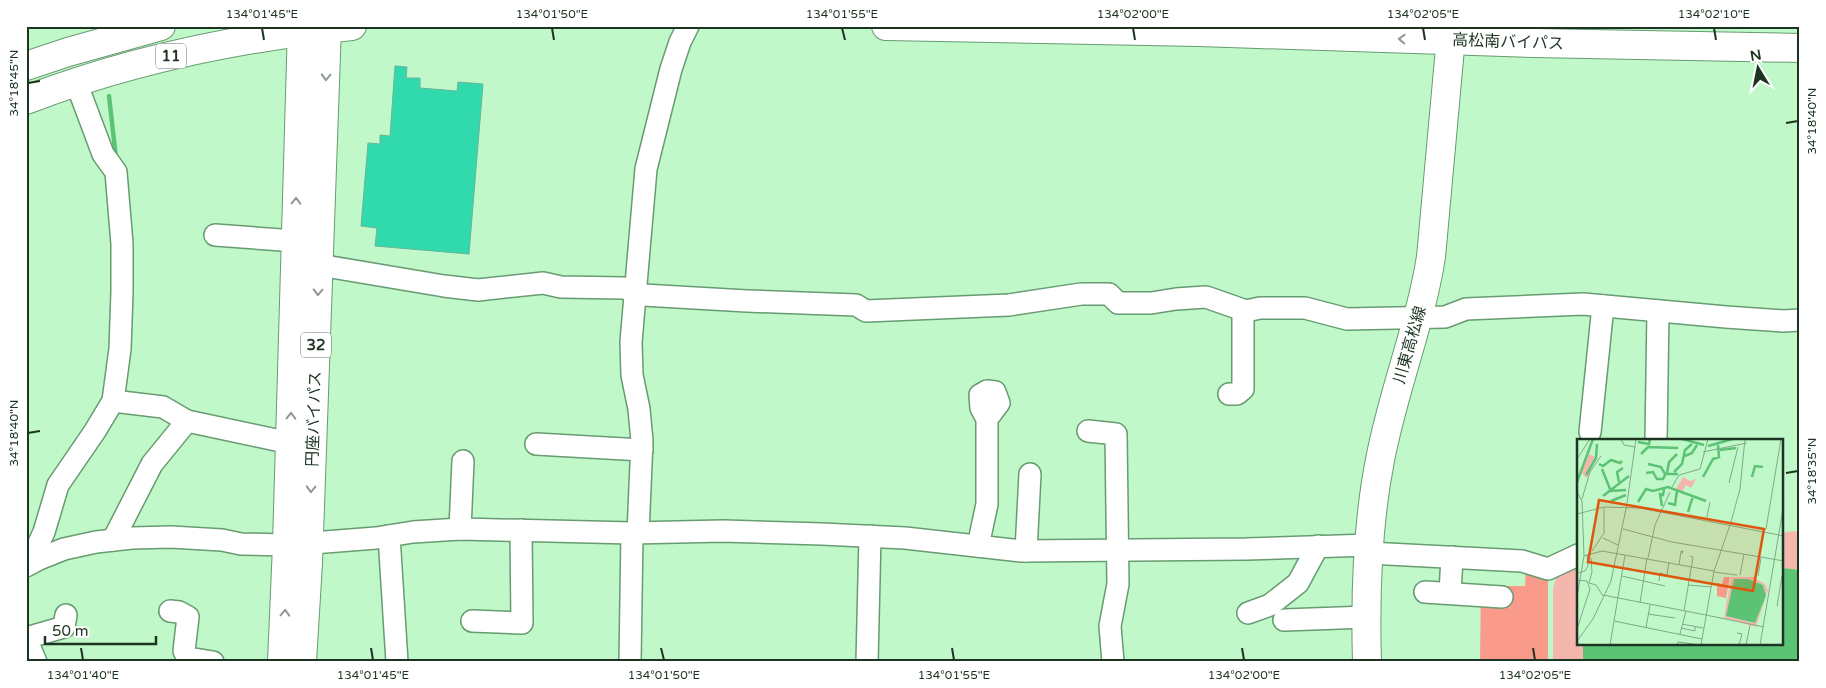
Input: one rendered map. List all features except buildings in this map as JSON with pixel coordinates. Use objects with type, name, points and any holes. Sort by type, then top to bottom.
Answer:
[{"type":"main road","points":[[26,52],[106,26]]},
{"type":"main road","points":[[26,66],[161,26]]},
{"type":"main road","points":[[26,90],[73,73],[139,54],[273,26]]},
{"type":"main road","name":"高松南バイパス","points":[[886,26],[1189,32],[1451,33],[1681,47],[1793,39]]},
{"type":"main road","points":[[1547,26],[1793,39]]},
{"type":"main road","name":"11","points":[[26,100],[76,82],[142,63],[230,42],[322,28]]},
{"type":"main road","name":"円座バイパス","points":[[302,662],[298,544],[290,443],[295,241],[322,28]]},
{"type":"main road","name":"円座バイパス","points":[[282,662],[298,544],[319,265],[322,28]]},
{"type":"main road","name":"川東高松線","points":[[1367,662],[1369,549],[1373,501],[1393,403],[1425,292],[1431,257],[1451,33]]},
{"type":"street","points":[[630,662],[635,533],[642,450],[639,409],[632,375],[631,342],[634,291],[646,169],[672,69],[680,42],[688,26]]},
{"type":"street","points":[[28,565],[44,532],[58,485],[96,431],[113,401],[120,349],[122,244],[116,172],[103,154],[76,82]]},
{"type":"street","points":[[215,235],[295,241]]},
{"type":"street","points":[[319,265],[478,290],[543,283],[561,288],[624,288],[643,295],[747,301],[856,304],[866,311],[1009,305],[1081,294],[1109,294],[1118,303],[1151,303],[1176,299],[1206,298],[1246,311],[1260,308],[1305,308],[1347,319],[1445,317],[1466,309],[1583,304],[1755,319],[1800,320]]},
{"type":"street","points":[[1590,432],[1603,306]]},
{"type":"street","points":[[1229,394],[1237,394],[1243,389],[1242,318],[1246,311]]},
{"type":"street","points":[[1656,439],[1658,311]]},
{"type":"street","points":[[113,401],[163,407],[187,421],[290,443]]},
{"type":"street","points":[[978,546],[987,504],[987,419]]},
{"type":"street","points":[[113,540],[152,464],[187,421]]},
{"type":"street","points":[[1088,431],[1116,434],[1118,584],[1110,626],[1113,662]]},
{"type":"street","points":[[536,444],[642,450]]},
{"type":"street","points":[[460,528],[463,462]]},
{"type":"street","points":[[1026,551],[1030,474]]},
{"type":"street","points":[[28,565],[64,549],[132,538],[171,537],[222,540],[241,544],[298,544],[460,528],[635,533],[723,531],[870,536],[1026,551],[1117,551],[1318,546],[1522,561],[1548,569],[1577,556]]},
{"type":"street","points":[[472,622],[522,623],[521,530]]},
{"type":"street","points":[[389,536],[397,662]]},
{"type":"street","points":[[867,662],[870,536]]},
{"type":"street","points":[[1248,613],[1270,605],[1298,583],[1318,546]]},
{"type":"street","points":[[1450,594],[1452,556]]},
{"type":"street","points":[[1425,592],[1502,597]]},
{"type":"street","points":[[170,611],[178,612],[188,617],[184,651],[188,658],[213,662]]},
{"type":"street","points":[[36,662],[26,638],[64,627],[66,615]]},
{"type":"street","points":[[1284,620],[1367,617]]},
{"type":"shaded area","points":[[1800,532],[1800,570],[1784,568],[1784,533]]},
{"type":"shaded area","points":[[1577,563],[1577,646],[1583,646],[1583,662],[1553,662],[1553,590],[1557,573]]},
{"type":"shaded area","points":[[1784,568],[1800,570],[1800,662],[1583,662],[1583,646],[1784,646]]},
{"type":"shaded area","points":[[1526,569],[1548,578],[1548,662],[1480,662],[1481,586],[1525,586]]},
{"type":"waterway","points":[[109,96],[116,158]]}]
